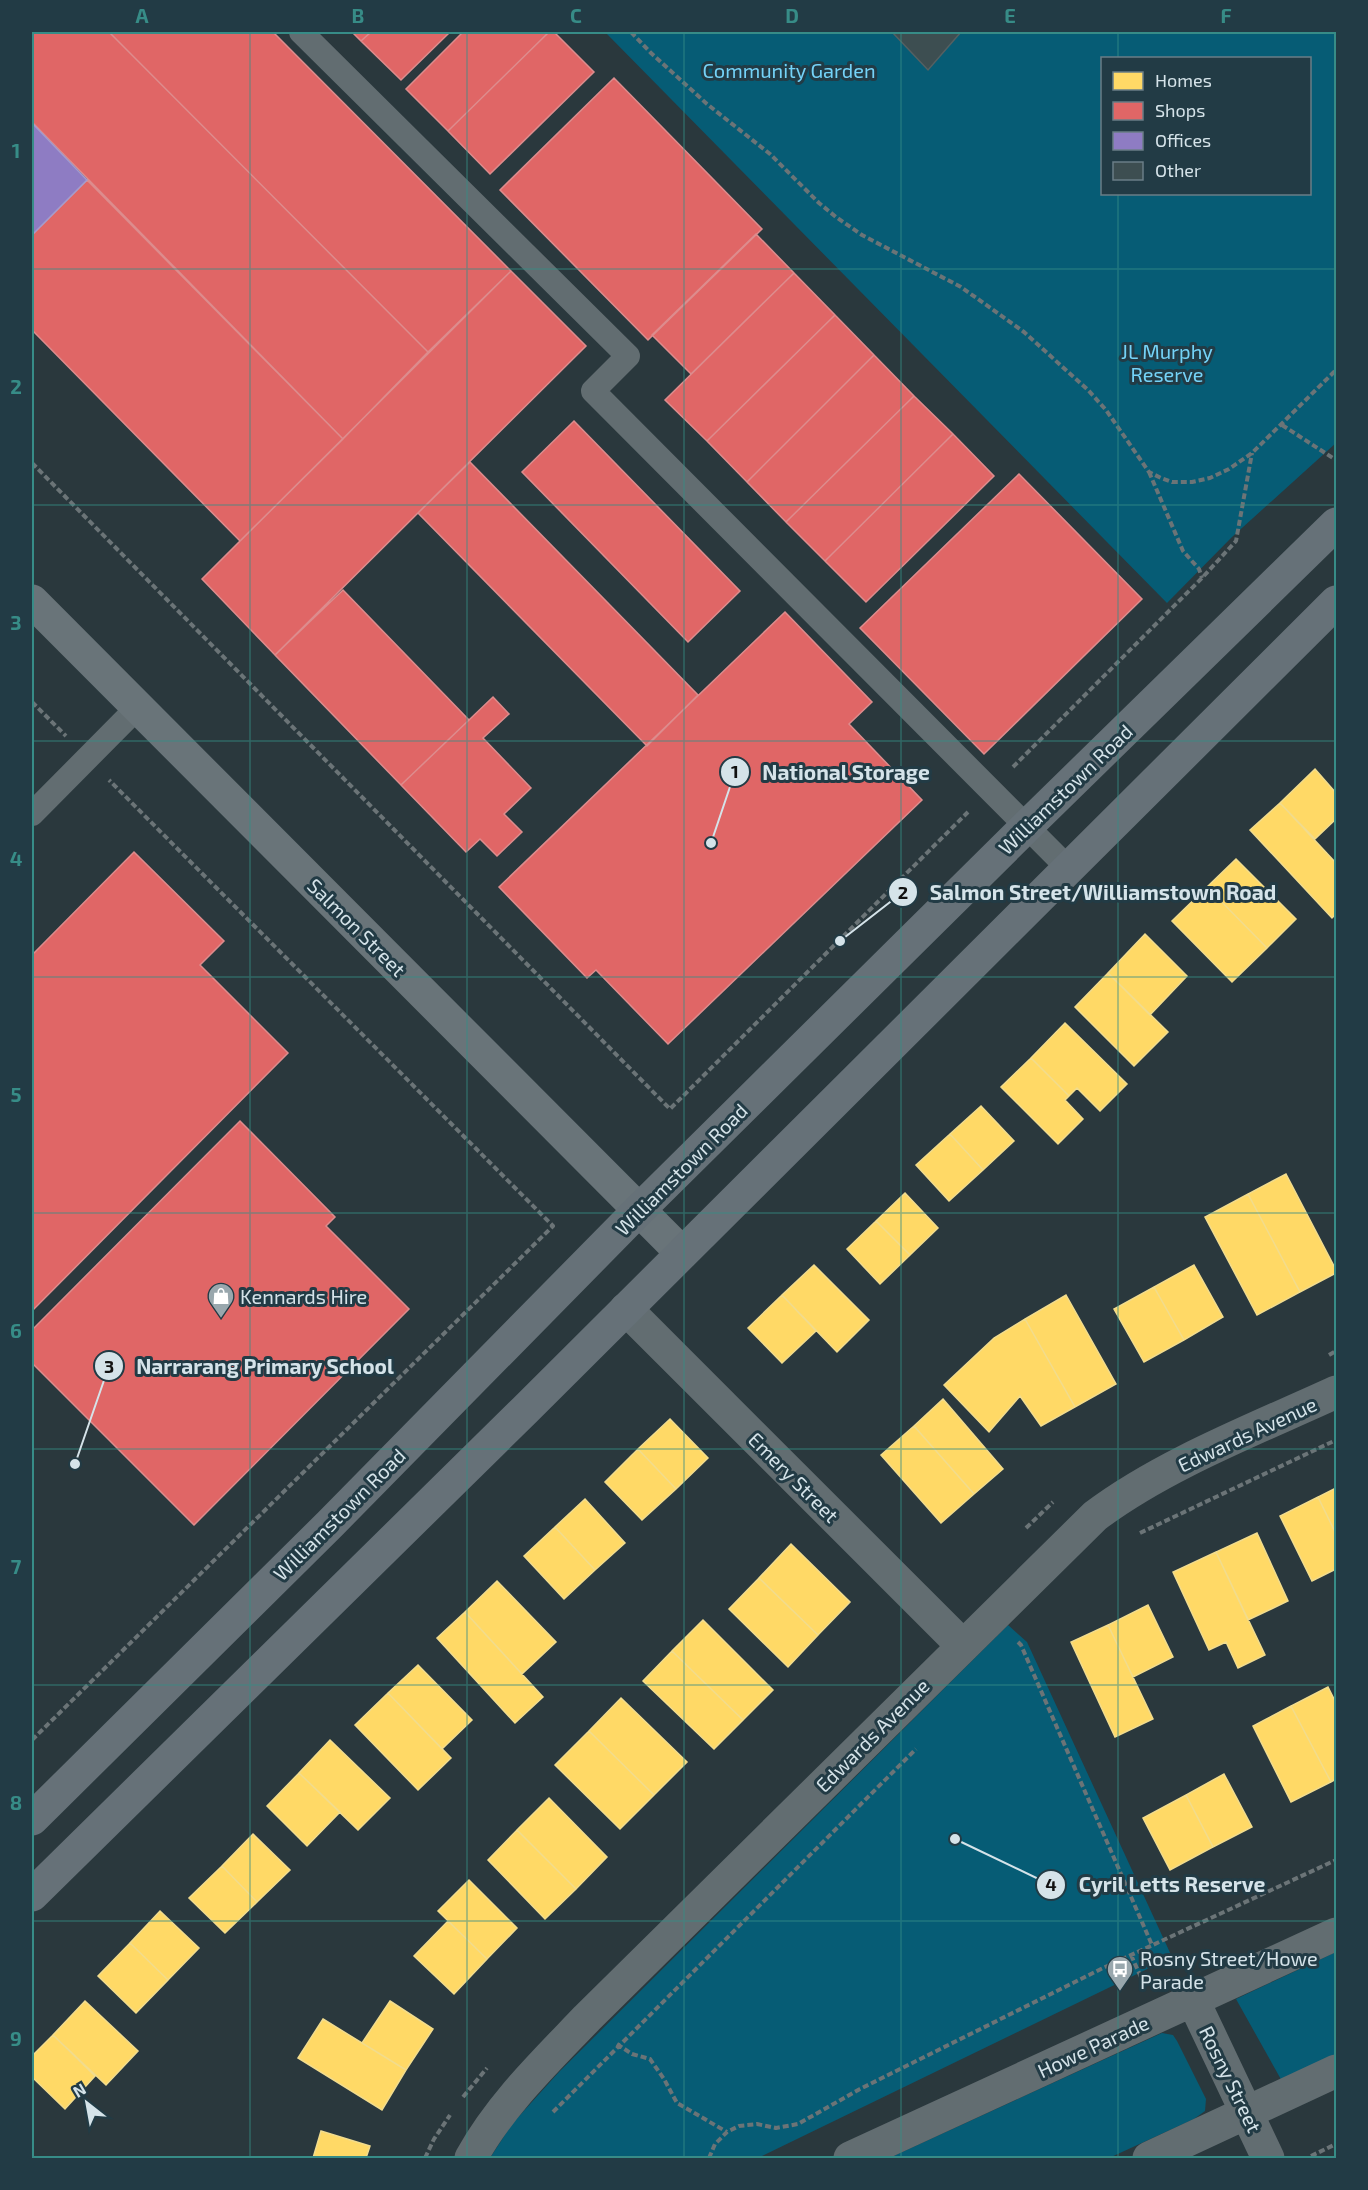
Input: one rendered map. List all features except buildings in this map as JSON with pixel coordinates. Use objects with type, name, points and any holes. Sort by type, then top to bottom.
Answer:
[{"type":"main road","name":"Williamstown Road","points":[[32,1819],[330,1524],[639,1210],[1336,524]]},
{"type":"main road","points":[[32,1895],[626,1309],[1336,602]]},
{"type":"street","name":"Salmon Street","points":[[32,601],[682,1253]]},
{"type":"street","name":"Emery Street","points":[[626,1309],[963,1646]]},
{"type":"street","name":"Edwards Avenue","points":[[471,2158],[494,2121],[514,2096],[587,2019],[1076,1533],[1115,1501],[1182,1464],[1336,1392]]},
{"type":"street","name":"Howe Parade","points":[[850,2158],[1336,1934]]},
{"type":"street","name":"Rosny Street","points":[[1193,2000],[1268,2158]]},
{"type":"street","points":[[1149,2158],[1336,2072]]},
{"type":"lane","points":[[301,32],[628,356],[593,391],[1068,868]]},
{"type":"lane","points":[[32,814],[138,707]]},
{"type":"path","points":[[631,32],[707,104],[770,154],[836,217],[872,240],[961,287],[1024,332],[1067,370],[1106,410],[1149,471],[1183,551],[1199,569],[1202,578]]},
{"type":"path","points":[[1149,471],[1172,482],[1192,482],[1209,478],[1229,469],[1252,453],[1336,370]]},
{"type":"path","points":[[1282,425],[1336,460]]},
{"type":"path","points":[[32,463],[670,1109],[1202,578],[1236,541],[1252,453]]},
{"type":"path","points":[[32,702],[553,1226],[32,1740]]},
{"type":"path","points":[[1131,1539],[1150,1527],[1336,1440]]},
{"type":"path","points":[[1013,1653],[1029,1637]]},
{"type":"path","points":[[1021,1645],[1152,1945]]},
{"type":"path","points":[[545,2120],[920,1745]]},
{"type":"path","points":[[709,2158],[715,2144],[727,2132],[739,2126],[756,2124],[776,2128],[798,2124],[860,2089],[1152,1945],[1336,1860]]},
{"type":"path","points":[[587,2019],[632,2054],[650,2059],[676,2103],[727,2132]]},
{"type":"path","points":[[1305,2158],[1336,2144]]},
{"type":"green space","name":"JL Murphy Reserve","points":[[605,32],[1336,32],[1336,443],[1232,537],[1167,603]]},
{"type":"green space","points":[[1008,1625],[1027,1642],[1172,1957],[758,2158],[490,2158],[512,2124],[559,2072]]},
{"type":"green space","points":[[1336,1952],[1336,2058],[1283,2083],[1236,1999]]},
{"type":"green space","points":[[1162,2033],[1173,2035],[1177,2041],[1206,2099],[1205,2111],[1194,2119],[1109,2158],[889,2158]]},
{"type":"place","name":"National Storage","points":[[711,843]]},
{"type":"place","name":"Salmon Street/Williamstown Road","points":[[840,941]]},
{"type":"place","name":"Kennards Hire","points":[[221,1319]]},
{"type":"place","name":"Narrarang Primary School","points":[[75,1464]]},
{"type":"place","name":"Cyril Letts Reserve","points":[[955,1839]]},
{"type":"place","name":"Rosny Street/Howe Parade","points":[[1120,1992]]},
{"type":"park label","name":"Community Garden","points":[[789,70]]}]
